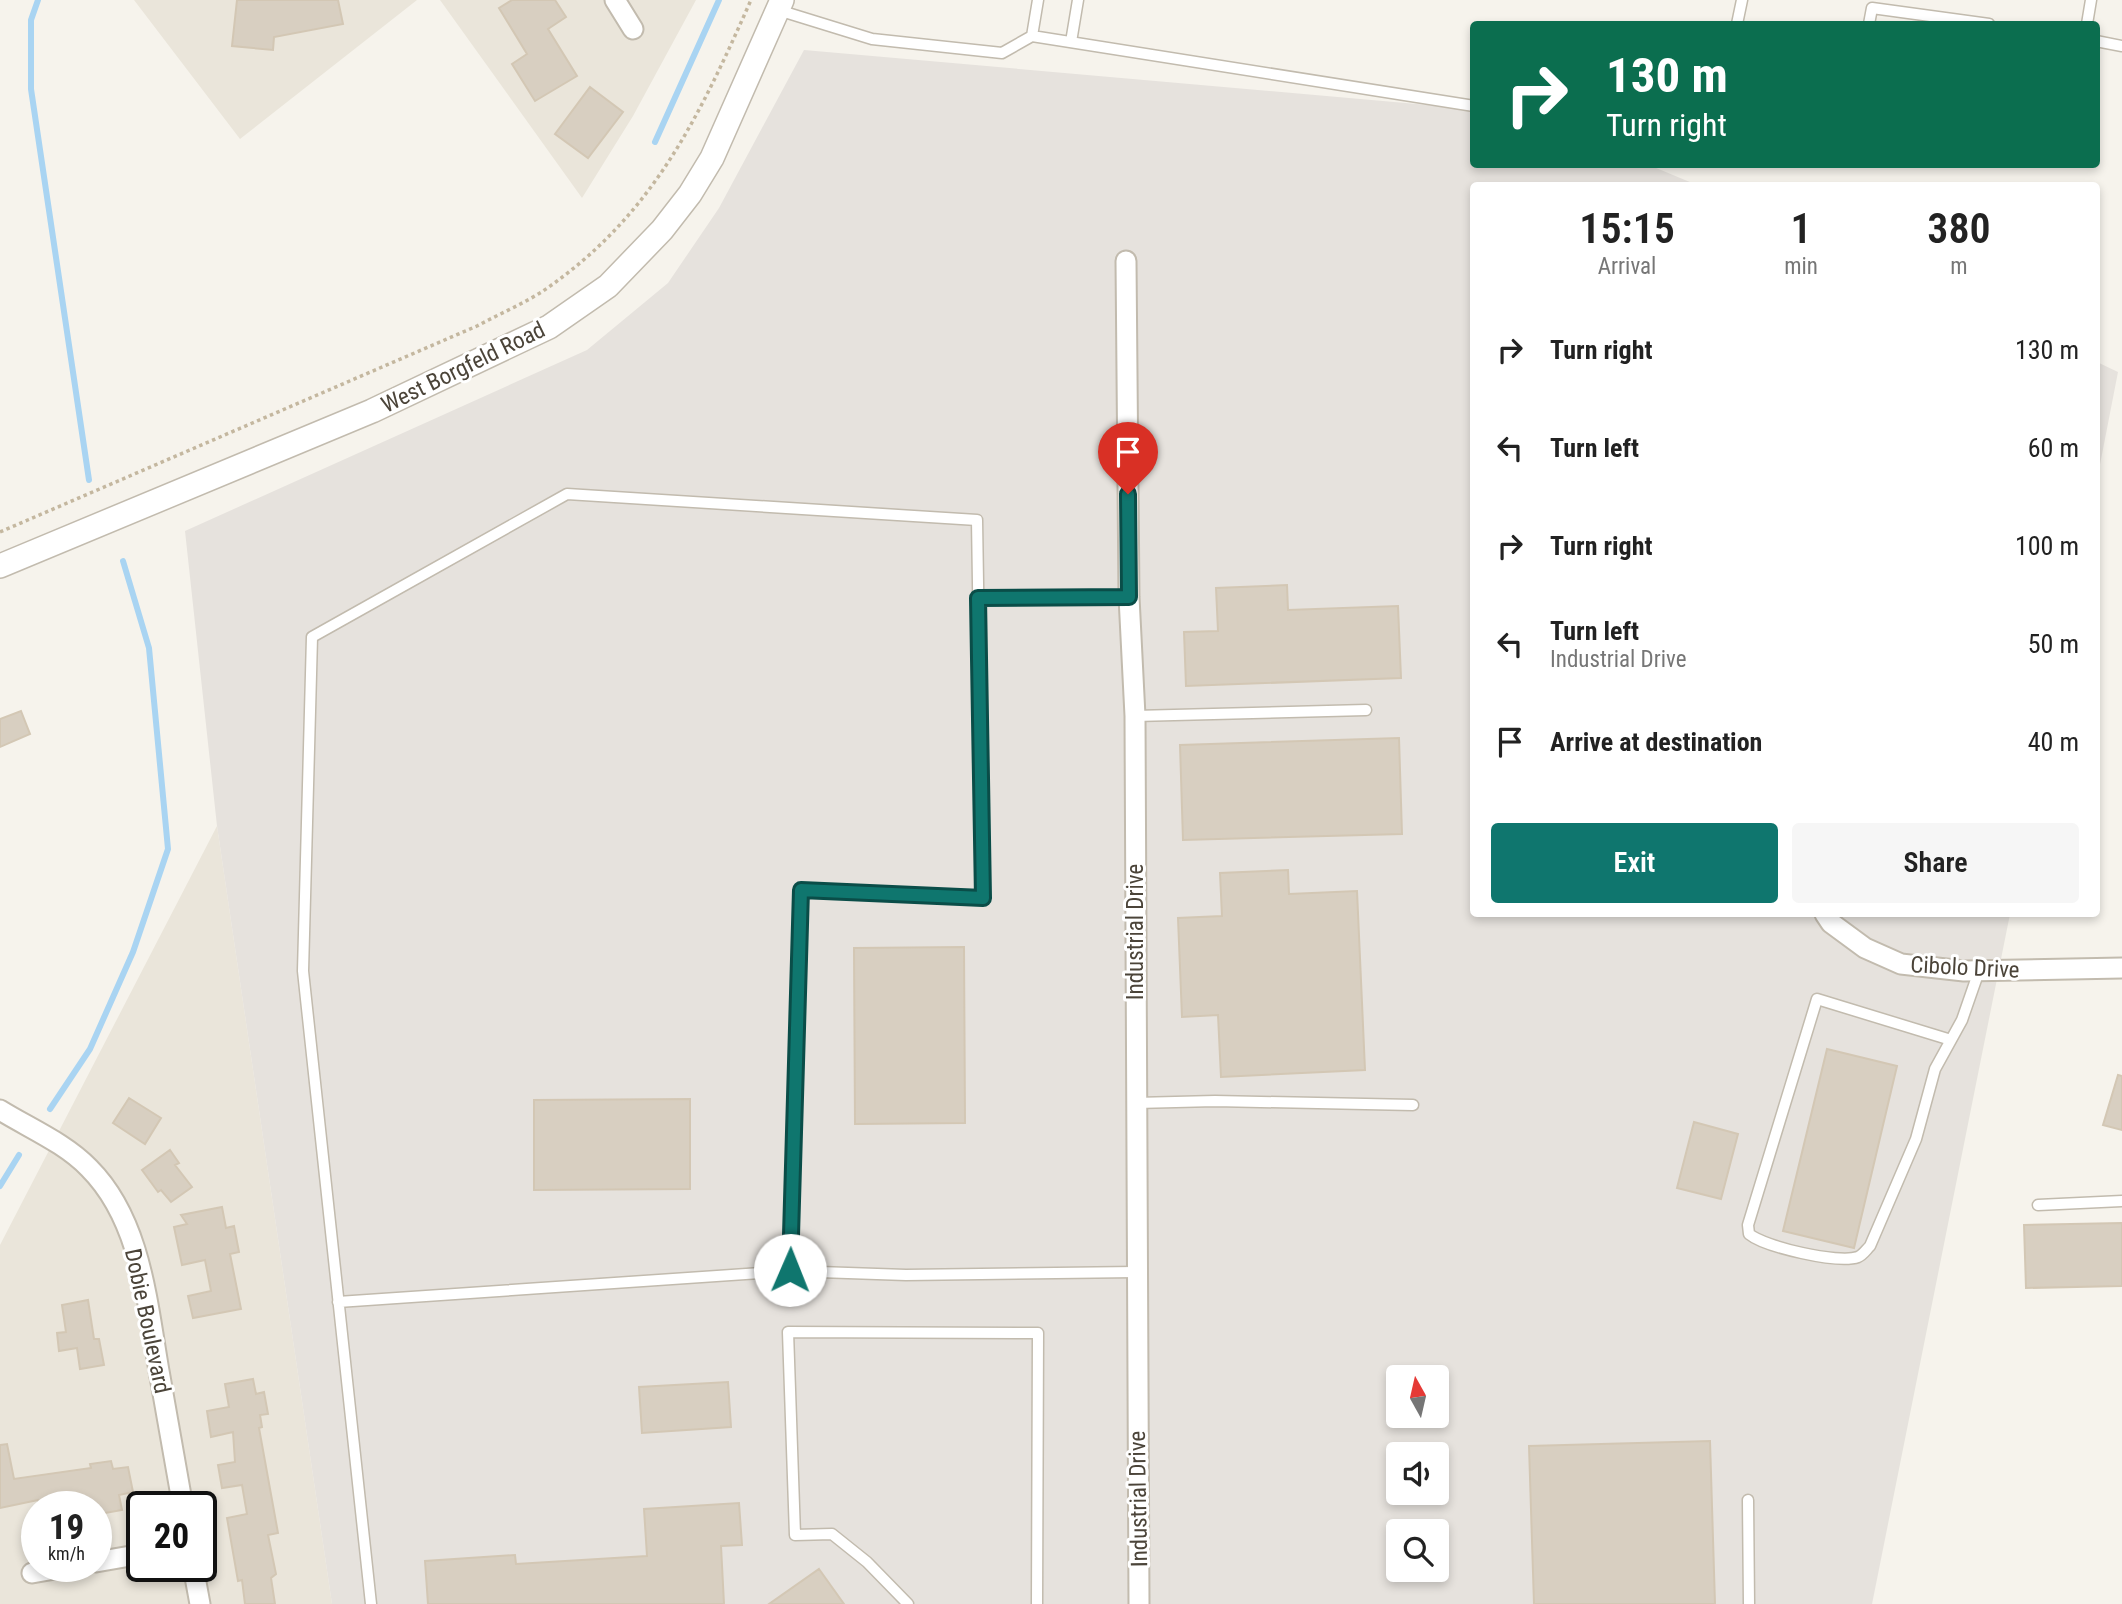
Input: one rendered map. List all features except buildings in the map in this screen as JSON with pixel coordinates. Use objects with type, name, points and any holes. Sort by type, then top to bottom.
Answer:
[{"type":"street","points":[[615,0],[633,29]]},
{"type":"street","name":"West Borgfeld Road","points":[[0,566],[396,400],[550,327],[608,286],[662,230],[691,194],[712,158],[780,5]]},
{"type":"street","name":"Industrial Drive","points":[[1126,261],[1129,597],[1135,716],[1139,1604]]},
{"type":"street","name":"Cibolo Drive","points":[[1827,917],[1831,923],[1865,948],[1900,964],[1979,970],[2122,968]]},
{"type":"street","name":"Dobie Boulevard","points":[[0,1110],[77,1157],[103,1186],[125,1223],[134,1243],[146,1296],[180,1491]]},
{"type":"street","points":[[196,1582],[200,1604]]},
{"type":"lane","points":[[1032,36],[1038,0]]},
{"type":"lane","points":[[1072,42],[1078,0]]},
{"type":"lane","points":[[1738,21],[1742,0]]},
{"type":"lane","points":[[2088,21],[2091,0]]},
{"type":"lane","points":[[780,5],[872,38],[1002,53],[1032,36],[1470,105]]},
{"type":"lane","points":[[1870,21],[1872,8],[1967,21]]},
{"type":"lane","points":[[2100,42],[2122,46]]},
{"type":"lane","points":[[371,1604],[303,971],[312,637],[567,494],[977,520],[983,898],[801,890],[790,1270]]},
{"type":"lane","points":[[978,598],[1129,597]]},
{"type":"lane","points":[[1135,716],[1366,710]]},
{"type":"lane","points":[[1951,1040],[1816,999],[1748,1225],[1749,1234],[1760,1244],[1845,1259],[1861,1257],[1870,1246],[1916,1139],[1935,1069],[1951,1040],[1962,1020],[1979,970]]},
{"type":"lane","points":[[1135,1103],[1216,1101],[1413,1105]]},
{"type":"lane","points":[[2038,1205],[2122,1201]]},
{"type":"lane","points":[[338,1302],[790,1270],[906,1275],[1136,1272]]},
{"type":"lane","points":[[908,1604],[867,1562],[832,1534],[795,1535],[788,1332],[1038,1334],[1037,1604]]},
{"type":"lane","points":[[1748,1500],[1749,1604]]},
{"type":"path","points":[[0,532],[465,332],[542,291],[596,248],[636,209],[673,158],[713,86],[751,0]]},
{"type":"shaded area","points":[[134,0],[417,0],[240,139]]},
{"type":"shaded area","points":[[440,0],[696,0],[633,116],[582,198]]},
{"type":"shaded area","points":[[804,50],[1470,109],[1470,168],[1656,168],[1690,182],[1470,182],[1470,917],[2009,917],[1872,1604],[332,1604],[217,826],[185,531],[587,350],[668,283],[719,208]]},
{"type":"shaded area","points":[[2100,363],[2118,372],[2100,465]]},
{"type":"shaded area","points":[[217,826],[332,1604],[0,1604],[0,1245]]},
{"type":"waterway","points":[[38,0],[31,20],[31,89],[89,480]]},
{"type":"waterway","points":[[655,142],[719,0]]},
{"type":"waterway","points":[[50,1109],[90,1049],[133,952],[168,849],[149,648],[123,561]]},
{"type":"waterway","points":[[0,1186],[19,1155]]},
{"type":"route","points":[[790,1270],[801,890],[983,898],[978,598],[1129,597],[1128,494]]}]
